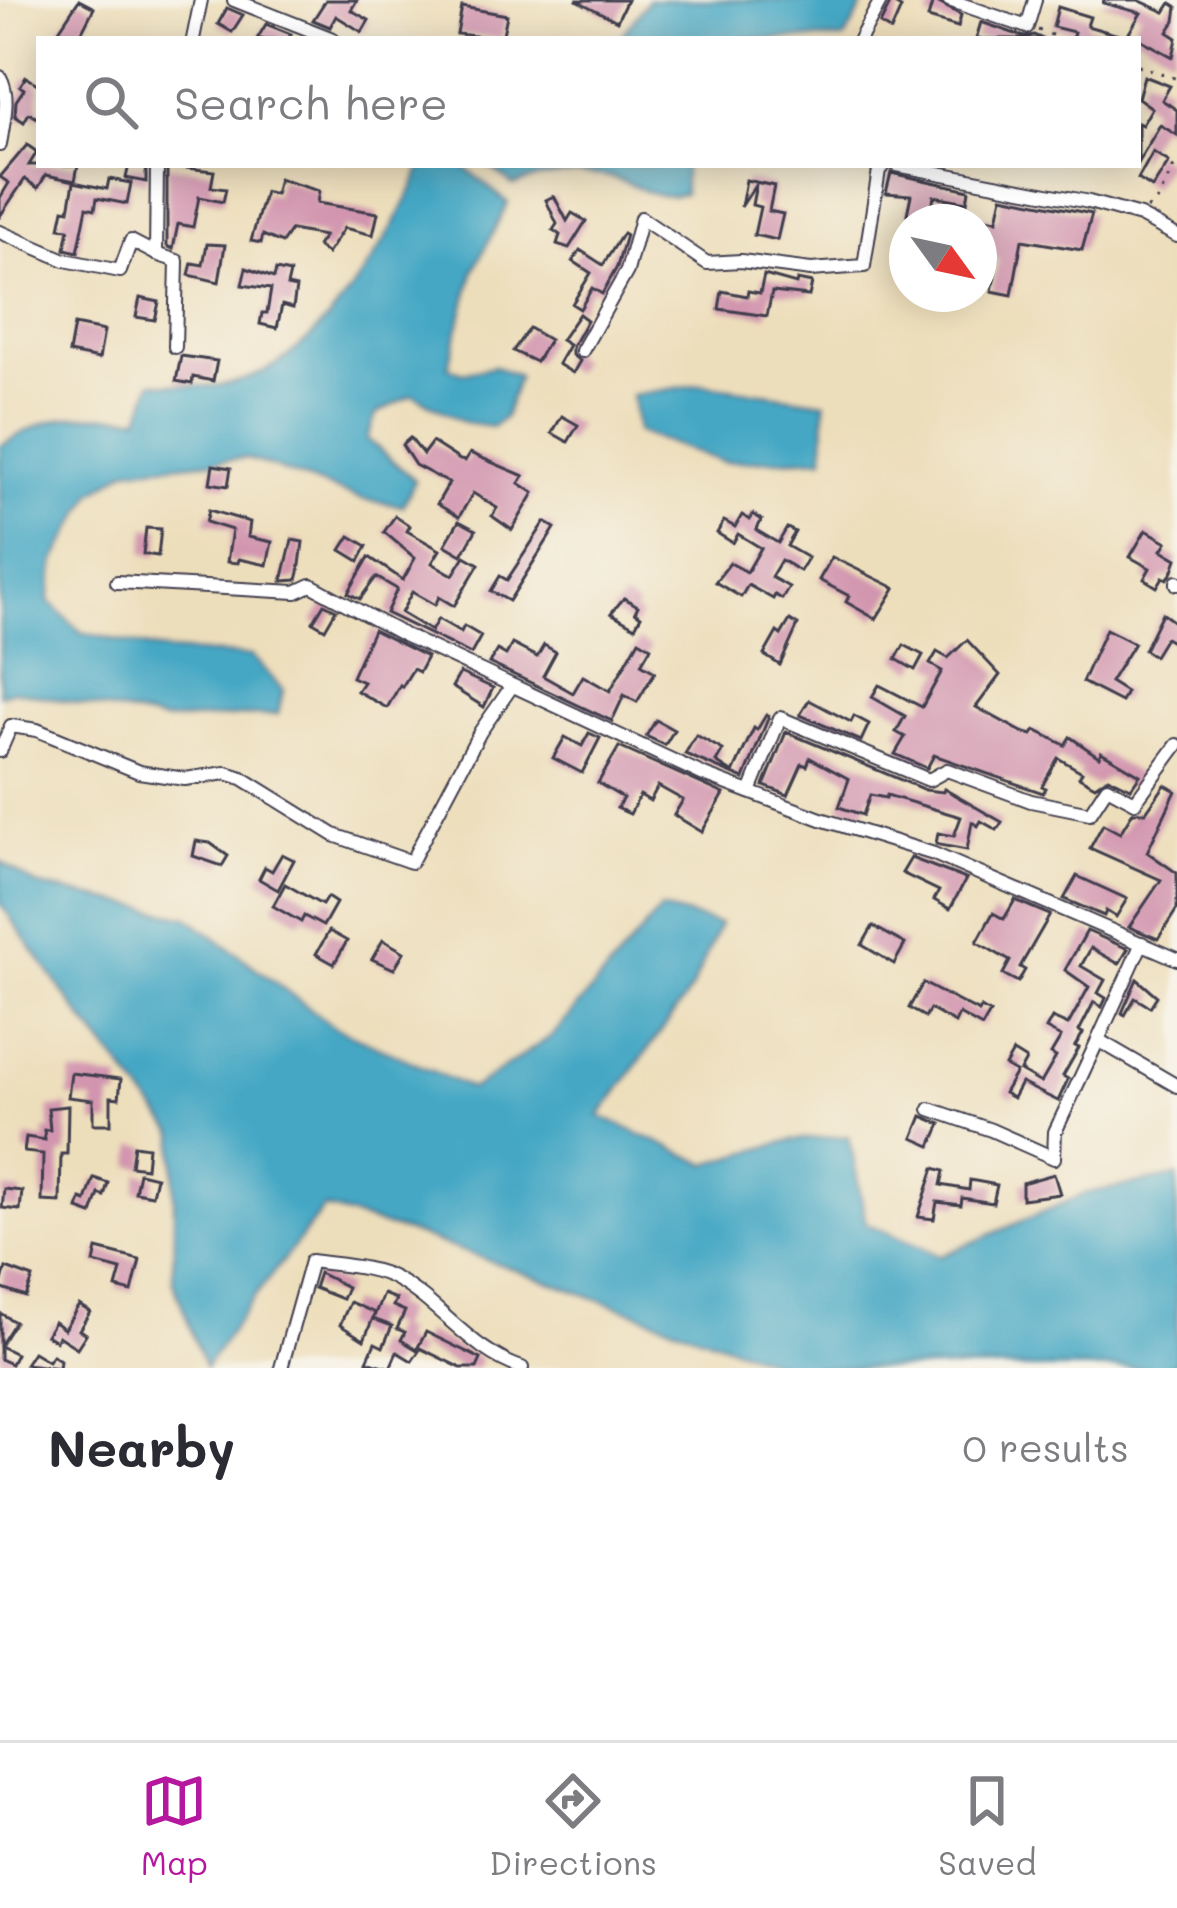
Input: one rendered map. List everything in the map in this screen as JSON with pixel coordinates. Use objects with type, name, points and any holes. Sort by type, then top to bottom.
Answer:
[{"type":"street","points":[[194,36],[201,0]]},
{"type":"street","points":[[234,0],[325,36]]},
{"type":"street","points":[[862,36],[881,0]]},
{"type":"street","points":[[949,0],[1027,26],[1035,0]]},
{"type":"street","points":[[0,77],[5,98],[0,145]]},
{"type":"street","points":[[155,254],[157,168]]},
{"type":"street","points":[[581,351],[627,272],[641,218],[707,263],[741,261],[812,270],[864,266],[881,168]]},
{"type":"street","points":[[913,168],[1089,202],[1140,216],[1177,236]]},
{"type":"street","points":[[0,232],[64,260],[120,271],[131,241],[176,260],[175,347]]},
{"type":"street","points":[[118,582],[296,592],[311,585],[512,686],[750,792],[934,854],[1177,959]]},
{"type":"street","points":[[0,751],[11,726],[37,730],[139,772],[185,779],[226,773],[242,778],[334,835],[411,862],[481,732],[512,686]]},
{"type":"street","points":[[750,792],[780,718],[929,780],[946,770],[1031,802],[1090,813],[1107,787],[1135,802],[1177,745]]},
{"type":"street","points":[[930,1109],[1054,1158],[1055,1132],[1142,943]]},
{"type":"street","points":[[1098,1040],[1177,1086]]},
{"type":"street","points":[[281,1368],[311,1261],[392,1276],[459,1331],[522,1368]]},
{"type":"path","points":[[1141,66],[1177,80]]},
{"type":"path","points":[[1140,216],[1158,199],[1177,160]]},
{"type":"water","points":[[648,0],[866,0],[847,36],[621,36]]},
{"type":"water","points":[[422,168],[466,168],[508,203],[474,269],[448,367],[463,373],[494,366],[518,376],[504,418],[492,427],[466,423],[413,395],[376,414],[367,439],[415,480],[403,506],[361,499],[247,458],[128,469],[93,493],[55,561],[49,601],[81,632],[166,651],[252,656],[283,690],[278,714],[165,721],[13,690],[0,695],[0,446],[52,421],[100,415],[140,417],[152,382],[227,384],[280,362],[331,315],[394,224]]},
{"type":"water","points":[[492,168],[684,168],[684,194],[672,196],[586,174],[548,176],[513,185]]},
{"type":"water","points":[[702,384],[825,402],[824,458],[723,462],[637,432],[632,395]]},
{"type":"water","points":[[0,861],[36,885],[188,917],[333,1026],[472,1089],[553,1035],[661,909],[720,924],[691,990],[600,1116],[707,1164],[791,1140],[849,1136],[866,1223],[941,1256],[1087,1193],[1177,1176],[1177,1364],[1160,1368],[792,1368],[414,1234],[324,1208],[205,1368],[173,1281],[175,1134],[82,1018],[0,903]]},
{"type":"building","points":[[79,0],[94,8],[80,36],[57,33]]},
{"type":"building","points":[[326,0],[357,0],[351,10],[369,20],[362,32],[336,16],[330,27],[313,20]]},
{"type":"building","points":[[576,0],[627,0],[617,21]]},
{"type":"building","points":[[933,0],[961,15],[958,27],[928,18]]},
{"type":"building","points":[[1138,0],[1165,12],[1171,3],[1177,7],[1168,32],[1177,38],[1173,57],[1129,33],[1141,13],[1103,3]]},
{"type":"building","points":[[891,2],[901,8],[891,31],[880,24]]},
{"type":"building","points":[[462,7],[507,15],[503,36],[457,34]]},
{"type":"building","points":[[1058,7],[1090,17],[1087,26],[1122,36],[1073,36],[1074,32],[1053,27]]},
{"type":"building","points":[[227,8],[243,15],[232,32],[218,24]]},
{"type":"building","points":[[981,22],[1021,36],[977,36]]},
{"type":"building","points":[[266,24],[291,34],[290,36],[259,36]]},
{"type":"building","points":[[1144,76],[1170,86],[1162,100],[1177,110],[1177,135],[1160,125],[1141,157],[1141,124],[1152,108],[1141,100]]},
{"type":"building","points":[[26,77],[36,83],[36,117],[29,113],[24,122],[15,116],[16,101],[24,89],[20,86]]},
{"type":"building","points":[[27,145],[36,151],[29,165],[77,168],[75,181],[46,175],[38,188],[25,179],[0,216],[0,198],[9,183],[0,177]]},
{"type":"building","points":[[1153,152],[1169,162],[1152,188],[1138,179]]},
{"type":"building","points":[[128,168],[146,168],[146,182],[126,178]]},
{"type":"building","points":[[167,168],[214,171],[211,187],[226,189],[223,202],[199,197],[193,227],[178,224],[173,249],[167,246]]},
{"type":"building","points":[[891,173],[969,190],[967,202],[934,196],[932,204],[909,204],[911,195],[886,193]]},
{"type":"building","points":[[109,179],[131,183],[127,204],[97,198],[95,209],[87,207],[78,252],[65,249],[69,229],[60,228],[74,182],[107,189]]},
{"type":"building","points":[[279,179],[319,191],[317,203],[378,213],[373,235],[344,228],[327,254],[317,246],[324,236],[291,230],[282,243],[263,235],[261,243],[251,241],[265,192],[275,195]]},
{"type":"building","points":[[746,180],[774,186],[769,211],[783,214],[777,240],[754,235],[760,207],[752,205],[756,184],[741,207]]},
{"type":"building","points":[[554,196],[567,221],[572,213],[586,221],[569,248],[557,244],[560,235],[553,230],[557,224],[546,200]]},
{"type":"building","points":[[1002,196],[1092,214],[1082,250],[1022,240],[1012,295],[997,292],[997,220]]},
{"type":"building","points":[[623,233],[617,267],[602,294],[592,288],[580,309],[572,304],[591,273],[573,261],[580,250],[603,265]]},
{"type":"building","points":[[207,244],[225,245],[219,282],[189,275],[192,263],[203,265]]},
{"type":"building","points":[[246,268],[274,278],[276,270],[290,273],[287,286],[296,288],[293,308],[282,305],[277,328],[260,324],[271,289],[242,285]]},
{"type":"building","points":[[764,275],[796,284],[797,280],[812,283],[809,296],[772,292],[767,316],[719,309],[722,291],[747,296],[748,291],[760,293]]},
{"type":"building","points":[[140,298],[159,302],[155,320],[136,317]]},
{"type":"building","points":[[579,314],[587,320],[572,347],[572,355],[580,361],[573,373],[558,364],[569,345],[561,340]]},
{"type":"building","points":[[74,325],[104,331],[99,359],[69,353]]},
{"type":"building","points":[[529,328],[549,340],[536,362],[513,351]]},
{"type":"building","points":[[181,356],[217,361],[213,381],[193,377],[192,384],[176,381]]},
{"type":"building","points":[[562,416],[578,425],[568,442],[552,433]]},
{"type":"building","points":[[410,438],[423,454],[432,442],[460,460],[465,461],[470,453],[524,476],[519,483],[534,493],[512,530],[492,516],[497,508],[473,493],[459,517],[437,504],[449,483],[415,465],[402,445]]},
{"type":"building","points":[[213,465],[231,468],[228,486],[210,483]]},
{"type":"building","points":[[209,510],[250,522],[248,537],[272,542],[267,565],[239,559],[238,563],[227,562],[232,530],[206,522]]},
{"type":"building","points":[[753,514],[762,520],[756,530],[778,543],[787,528],[795,532],[787,546],[808,558],[800,571],[781,560],[771,577],[789,587],[782,599],[748,585],[741,597],[715,582],[730,563],[747,572],[761,548],[738,534],[733,543],[717,533],[724,521],[735,527],[742,515],[750,520]]},
{"type":"building","points":[[395,516],[410,526],[407,531],[440,550],[432,563],[453,575],[465,556],[479,564],[454,606],[439,597],[435,605],[412,592],[401,613],[431,631],[438,619],[461,632],[464,626],[481,636],[471,654],[386,613],[397,589],[376,577],[360,599],[348,593],[369,557],[403,580],[415,558],[384,532]]},
{"type":"building","points":[[459,521],[476,530],[462,555],[445,545]]},
{"type":"building","points":[[545,522],[555,528],[509,601],[491,591],[500,576],[507,580]]},
{"type":"building","points":[[146,528],[161,529],[158,556],[143,554]]},
{"type":"building","points":[[1146,530],[1167,542],[1162,550],[1177,559],[1172,573],[1157,587],[1144,579],[1150,568],[1130,557]]},
{"type":"building","points":[[350,536],[367,546],[359,561],[341,550]]},
{"type":"building","points":[[292,540],[303,542],[299,572],[297,580],[282,581]]},
{"type":"building","points":[[832,557],[895,588],[876,619],[846,602],[849,596],[819,580]]},
{"type":"building","points":[[624,598],[638,606],[635,612],[641,616],[635,627],[611,613]]},
{"type":"building","points":[[324,604],[336,610],[325,629],[313,622]]},
{"type":"building","points":[[1162,613],[1177,624],[1177,645],[1165,638],[1154,656],[1144,650]]},
{"type":"building","points":[[790,620],[798,625],[780,665],[764,655]]},
{"type":"building","points":[[1106,629],[1134,643],[1110,682],[1126,692],[1121,702],[1082,682]]},
{"type":"building","points":[[373,630],[427,657],[419,672],[413,669],[400,685],[387,708],[357,691],[363,682],[352,677]]},
{"type":"building","points":[[639,640],[651,647],[641,664],[655,672],[637,702],[624,695],[612,721],[489,663],[497,650],[506,655],[512,644],[537,657],[544,645],[556,652],[543,676],[573,693],[583,676],[610,691]]},
{"type":"building","points":[[967,640],[1000,675],[976,707],[1022,732],[1032,735],[1035,730],[1065,745],[1070,737],[1099,757],[1101,752],[1140,775],[1131,788],[1108,777],[1095,786],[1058,758],[1042,786],[1046,788],[1043,793],[934,755],[927,768],[895,754],[905,737],[896,732],[905,716],[872,697],[879,685],[922,707],[942,671],[930,664],[937,652],[948,658]]},
{"type":"building","points":[[904,645],[923,655],[915,670],[896,659]]},
{"type":"building","points":[[460,673],[493,688],[484,707],[452,687]]},
{"type":"building","points":[[809,700],[851,722],[854,716],[869,724],[861,741],[800,715]]},
{"type":"building","points":[[766,715],[744,779],[685,754],[696,735],[723,750],[716,762],[733,773],[754,728]]},
{"type":"building","points":[[656,720],[674,730],[665,745],[646,736]]},
{"type":"building","points":[[786,732],[925,790],[944,789],[1002,822],[997,830],[981,821],[978,826],[972,822],[967,850],[936,844],[938,833],[954,836],[961,817],[887,795],[870,795],[863,815],[839,807],[849,779],[810,758],[807,766],[802,764],[788,795],[764,786]]},
{"type":"building","points":[[589,733],[600,738],[582,773],[553,758],[565,737],[582,746]]},
{"type":"building","points":[[619,747],[724,794],[702,832],[674,815],[683,800],[658,786],[650,801],[640,795],[630,814],[617,808],[623,798],[598,783]]},
{"type":"building","points":[[1165,785],[1176,791],[1147,852],[1177,873],[1177,909],[1158,939],[1129,927],[1161,880],[1090,848],[1103,824],[1120,833],[1133,812],[1146,812]]},
{"type":"building","points":[[196,841],[210,843],[228,856],[222,866],[193,856]]},
{"type":"building","points":[[282,854],[294,860],[278,890],[259,879],[265,867],[272,871]]},
{"type":"building","points":[[911,858],[966,879],[950,909],[934,900],[939,891],[902,873]]},
{"type":"building","points":[[1077,876],[1127,899],[1116,917],[1064,899]]},
{"type":"building","points":[[285,884],[322,905],[327,897],[336,903],[323,926],[304,916],[301,922],[273,906]]},
{"type":"building","points":[[1015,900],[1050,915],[1020,967],[1025,970],[1018,982],[1003,974],[1010,961],[977,942],[993,913],[1004,919]]},
{"type":"building","points":[[873,926],[905,944],[894,964],[862,945]]},
{"type":"building","points":[[329,931],[347,941],[334,964],[316,954]]},
{"type":"building","points":[[1087,931],[1128,949],[1119,964],[1091,948],[1081,966],[1105,980],[1098,993],[1106,998],[1102,1007],[1094,1002],[1079,1031],[1083,1033],[1075,1046],[1079,1048],[1063,1076],[1068,1079],[1058,1101],[1021,1083],[1013,1098],[1004,1093],[1016,1072],[1005,1066],[1013,1052],[1026,1060],[1020,1071],[1041,1083],[1061,1037],[1046,1029],[1052,1018],[1068,1025],[1089,987],[1065,970]]},
{"type":"building","points":[[383,940],[404,952],[394,969],[372,959]]},
{"type":"building","points":[[1137,979],[1157,996],[1150,1007],[1135,998],[1125,1015],[1122,1013]]},
{"type":"building","points":[[923,983],[990,1013],[982,1027],[959,1014],[955,1023],[930,1009],[925,1017],[909,1008]]},
{"type":"building","points":[[71,1073],[121,1079],[119,1098],[111,1097],[111,1124],[93,1124],[93,1100],[68,1097]]},
{"type":"building","points":[[68,1106],[60,1202],[42,1201],[43,1154],[24,1152],[26,1137],[45,1140],[44,1130],[50,1130],[48,1108]]},
{"type":"building","points":[[922,1116],[941,1124],[931,1146],[913,1138]]},
{"type":"building","points":[[134,1145],[148,1147],[146,1168],[131,1166]]},
{"type":"building","points":[[934,1168],[944,1171],[941,1185],[969,1190],[970,1180],[997,1185],[993,1203],[962,1198],[961,1205],[937,1202],[934,1219],[918,1217]]},
{"type":"building","points":[[139,1173],[156,1177],[152,1195],[135,1192]]},
{"type":"building","points":[[1054,1174],[1060,1194],[1022,1199],[1022,1183]]},
{"type":"building","points":[[94,1178],[108,1183],[92,1214],[78,1209]]},
{"type":"building","points":[[4,1189],[22,1191],[20,1210],[2,1208]]},
{"type":"building","points":[[97,1249],[140,1260],[132,1292],[116,1288],[121,1270],[94,1263]]},
{"type":"building","points":[[6,1268],[33,1278],[26,1297],[0,1288]]},
{"type":"building","points":[[319,1273],[347,1287],[342,1299],[314,1288]]},
{"type":"building","points":[[383,1294],[396,1299],[393,1306],[405,1311],[397,1329],[405,1332],[401,1340],[419,1351],[412,1361],[397,1352],[390,1368],[367,1361],[375,1343],[383,1347],[392,1326],[373,1319]]},
{"type":"building","points":[[350,1302],[375,1313],[364,1340],[340,1325]]},
{"type":"building","points":[[79,1305],[90,1312],[79,1330],[86,1334],[77,1348],[58,1336],[56,1341],[46,1335],[54,1322],[64,1329]]},
{"type":"building","points":[[0,1313],[15,1322],[0,1346]]},
{"type":"building","points":[[426,1332],[481,1359],[477,1368],[461,1368],[418,1347]]},
{"type":"building","points":[[0,1346],[16,1354],[11,1364],[0,1359]]},
{"type":"building","points":[[33,1352],[48,1361],[52,1355],[60,1360],[59,1368],[25,1364]]}]
